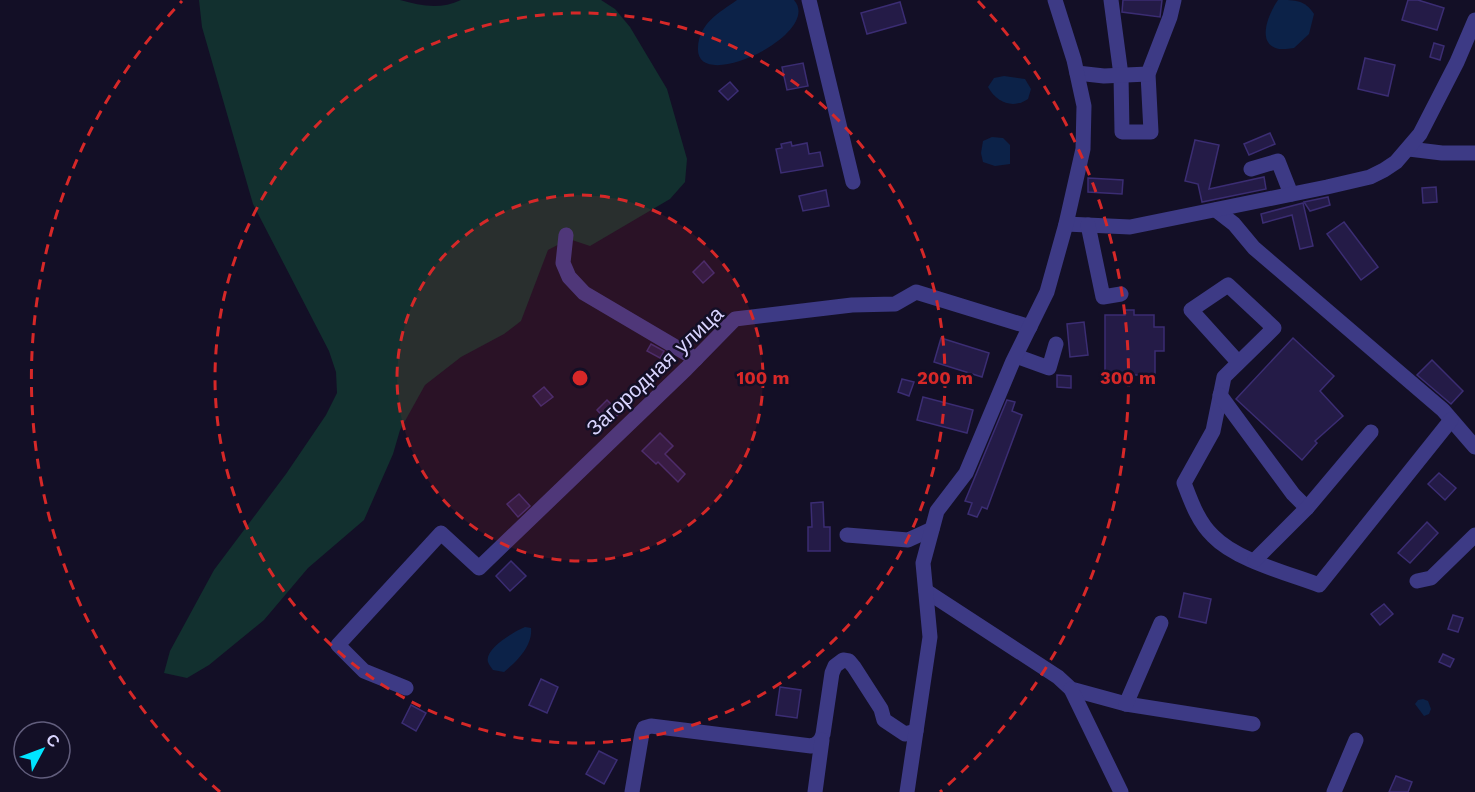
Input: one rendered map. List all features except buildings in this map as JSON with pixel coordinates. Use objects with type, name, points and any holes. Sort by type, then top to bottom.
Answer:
[{"type":"street","points":[[809,0],[853,182]]},
{"type":"street","points":[[907,792],[930,637],[923,563],[932,529],[937,511],[966,473],[1016,356],[1047,292],[1066,224],[1083,149],[1084,106],[1077,73],[1055,0]]},
{"type":"street","points":[[1111,0],[1121,75],[1122,132],[1151,132],[1148,74],[1170,17],[1174,0]]},
{"type":"street","points":[[1066,224],[1130,227],[1370,177],[1396,162],[1420,134],[1475,20]]},
{"type":"street","points":[[1077,73],[1104,76],[1148,74]]},
{"type":"street","points":[[1409,149],[1442,153],[1475,153]]},
{"type":"street","points":[[1251,170],[1278,161],[1291,194]]},
{"type":"street","points":[[1216,210],[1234,224],[1254,248],[1443,410],[1475,447]]},
{"type":"street","points":[[1088,225],[1103,297],[1121,294]]},
{"type":"street","points":[[566,235],[563,263],[569,277],[584,293],[696,359]]},
{"type":"street","points":[[1238,362],[1191,310],[1228,285],[1274,328],[1224,377],[1213,431],[1184,483],[1193,507],[1212,536],[1235,553],[1318,585],[1451,420]]},
{"type":"street","name":"Загородная улица","points":[[406,688],[364,671],[338,645],[441,533],[478,568],[735,319],[852,305],[895,304],[916,291],[1030,327]]},
{"type":"street","points":[[1016,356],[1049,368],[1056,344]]},
{"type":"street","points":[[1220,395],[1293,494],[1306,508]]},
{"type":"street","points":[[1255,560],[1306,508],[1371,432]]},
{"type":"street","points":[[847,535],[908,540],[932,529]]},
{"type":"street","points":[[1417,581],[1431,578],[1475,535]]},
{"type":"street","points":[[926,591],[1058,677],[1071,689],[1121,792]]},
{"type":"street","points":[[1126,704],[1161,623]]},
{"type":"street","points":[[815,792],[832,673],[835,666],[843,660],[854,667],[881,709],[884,720],[905,734],[916,731]]},
{"type":"street","points":[[1071,689],[1126,704],[1253,724]]},
{"type":"street","points":[[632,792],[642,733],[644,728],[651,726],[811,746],[822,740]]},
{"type":"street","points":[[1334,792],[1356,740]]},
{"type":"green space","points":[[199,0],[400,0],[430,6],[446,5],[461,0],[601,0],[615,9],[630,27],[667,89],[687,159],[685,182],[670,199],[590,246],[569,239],[548,250],[521,321],[504,334],[461,357],[425,385],[400,430],[393,454],[364,520],[308,568],[264,620],[209,665],[187,678],[164,673],[170,651],[214,570],[286,474],[326,415],[337,393],[336,372],[329,351],[253,204],[202,27]]},
{"type":"water","points":[[737,0],[794,0],[798,14],[791,28],[776,43],[756,54],[735,62],[716,65],[702,61],[698,48],[699,39],[706,25]]},
{"type":"water","points":[[1278,0],[1299,2],[1307,6],[1314,14],[1309,34],[1294,48],[1279,49],[1267,41],[1268,20]]},
{"type":"water","points":[[1004,76],[1025,79],[1031,89],[1028,99],[1011,104],[996,97],[988,87],[994,78]]},
{"type":"water","points":[[992,137],[1003,138],[1010,145],[1010,164],[995,166],[983,162],[981,153],[983,141]]},
{"type":"water","points":[[525,627],[531,628],[531,635],[523,653],[504,672],[493,670],[488,657],[495,646]]},
{"type":"water","points":[[1418,700],[1428,701],[1431,709],[1429,714],[1424,716],[1415,704]]}]
